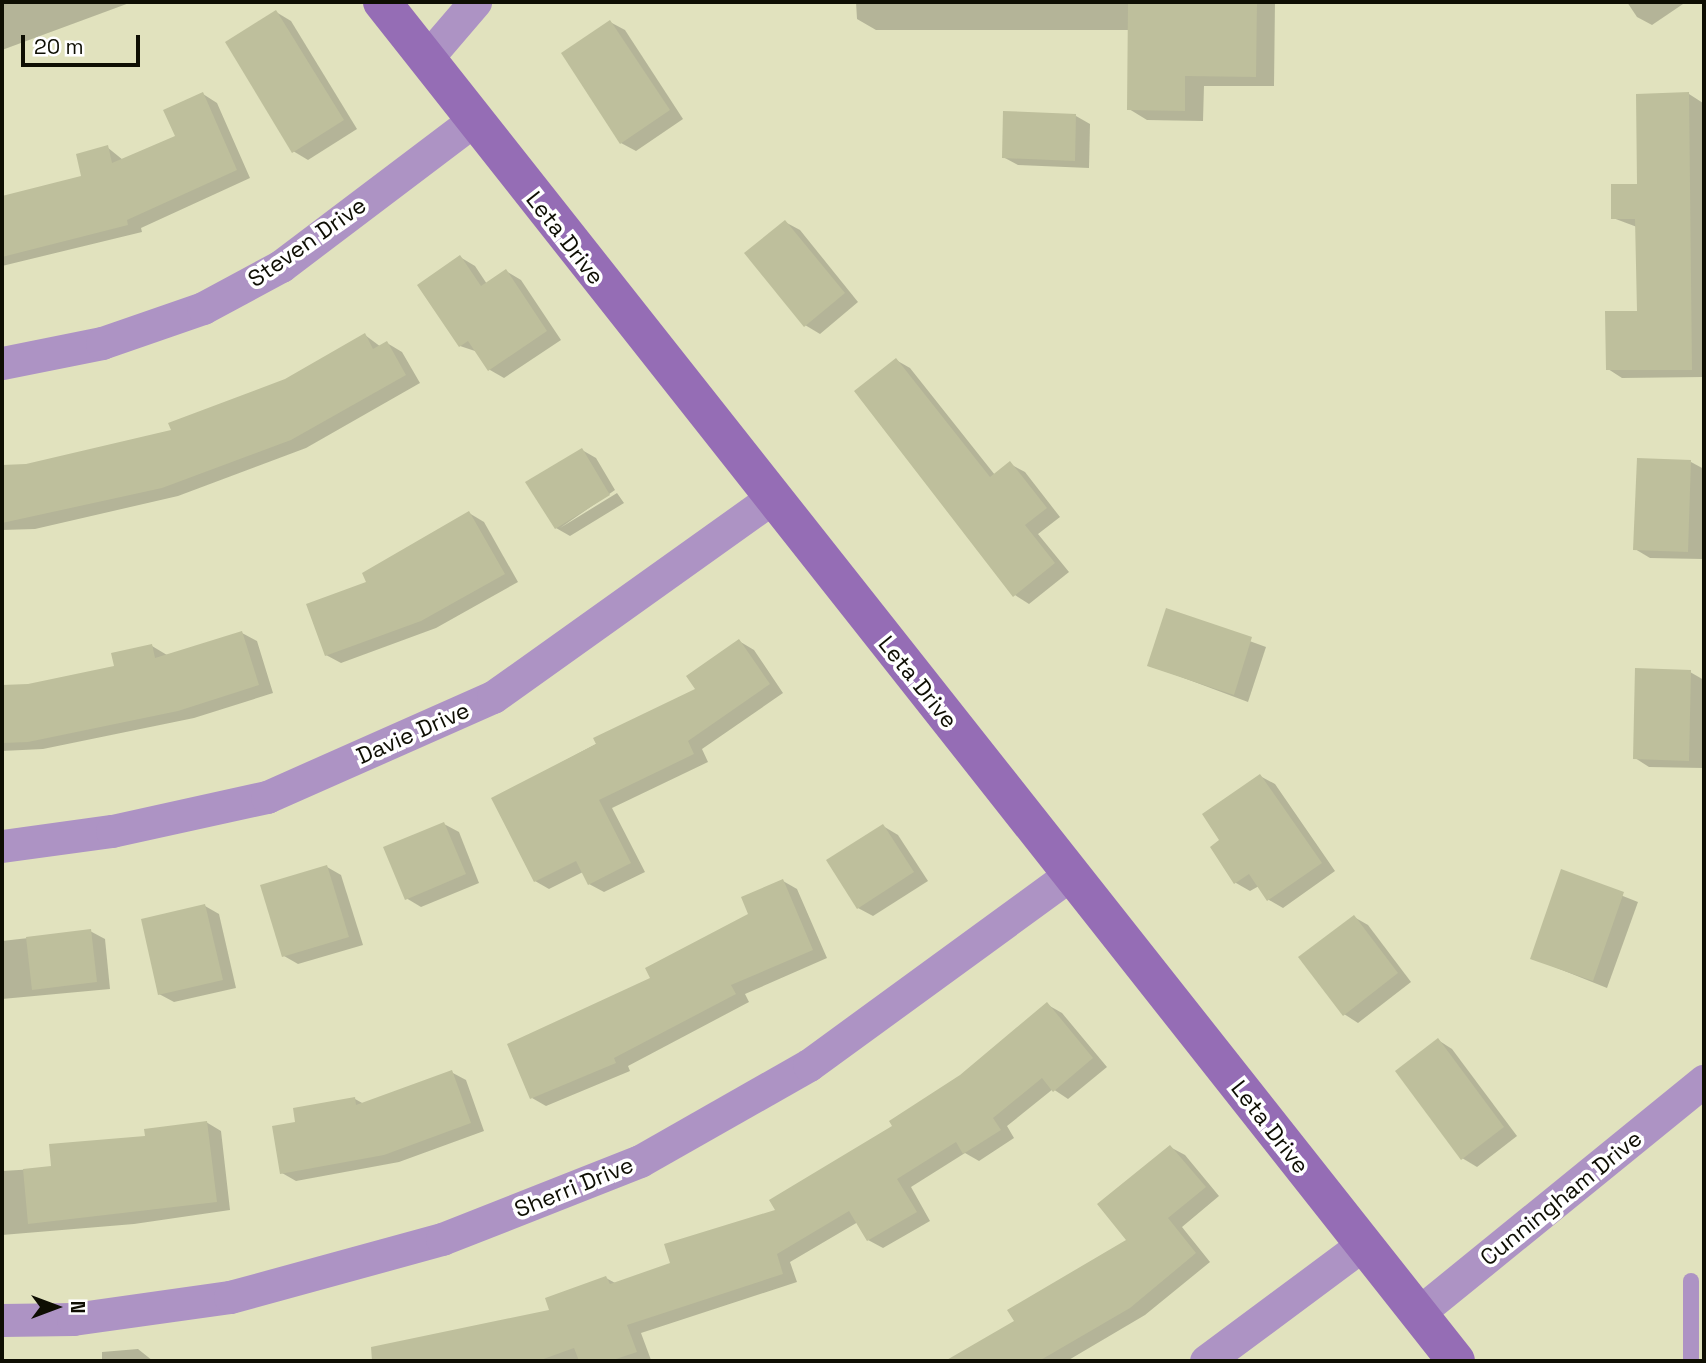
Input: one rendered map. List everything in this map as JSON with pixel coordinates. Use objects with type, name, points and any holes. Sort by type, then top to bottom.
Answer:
[{"type":"street","name":"Leta Drive","points":[[382,2],[771,499],[1072,873],[1362,1245],[1456,1361]]},
{"type":"street","points":[[427,58],[475,2]]},
{"type":"street","name":"Steven Drive","points":[[2,363],[102,343],[203,308],[281,266],[473,121]]},
{"type":"street","name":"Davie Drive","points":[[2,846],[112,831],[267,797],[493,697],[771,499]]},
{"type":"street","name":"Sherri Drive","points":[[2,1320],[73,1319],[230,1297],[442,1239],[640,1161],[808,1065],[1072,873]]},
{"type":"street","name":"Cunningham Drive","points":[[1417,1314],[1704,1081]]},
{"type":"street","points":[[1206,1361],[1362,1245]]},
{"type":"lane","points":[[1690,1281],[1691,1361]]},
{"type":"building","points":[[1128,2],[1257,2],[1256,77],[1185,76],[1185,111],[1127,110]]},
{"type":"building","points":[[276,10],[344,120],[292,153],[225,42]]},
{"type":"building","points":[[610,20],[670,110],[620,144],[561,53]]},
{"type":"building","points":[[203,92],[237,170],[127,220],[128,225],[2,257],[2,196],[81,176],[76,154],[108,145],[112,163],[175,136],[163,110]]},
{"type":"building","points":[[1689,92],[1692,370],[1606,370],[1605,311],[1637,311],[1635,219],[1611,219],[1611,184],[1637,184],[1636,94]]},
{"type":"building","points":[[1003,111],[1076,114],[1075,161],[1002,158]]},
{"type":"building","points":[[785,220],[845,293],[804,327],[744,253]]},
{"type":"building","points":[[460,255],[481,286],[506,269],[547,331],[488,371],[468,341],[459,347],[417,285]]},
{"type":"building","points":[[365,333],[373,349],[387,341],[406,375],[291,440],[162,488],[2,523],[2,465],[26,464],[171,430],[168,423],[285,379]]},
{"type":"building","points":[[896,358],[990,477],[1010,461],[1047,508],[1025,525],[1055,563],[1013,597],[854,391]]},
{"type":"building","points":[[582,448],[610,495],[555,529],[525,482]]},
{"type":"building","points":[[1637,458],[1691,460],[1688,552],[1633,550]]},
{"type":"building","points":[[469,511],[505,574],[421,621],[325,656],[306,604],[366,582],[362,573]]},
{"type":"building","points":[[1166,608],[1252,637],[1234,695],[1147,666]]},
{"type":"building","points":[[242,631],[259,685],[178,711],[28,742],[2,743],[2,685],[28,684],[114,666],[111,653],[152,644],[155,658]]},
{"type":"building","points":[[739,639],[770,684],[688,741],[694,754],[599,800],[631,863],[588,885],[576,861],[534,882],[491,798],[596,744],[593,738],[695,689],[686,676]]},
{"type":"building","points":[[1635,668],[1691,670],[1689,761],[1633,759]]},
{"type":"building","points":[[1260,774],[1322,863],[1267,901],[1249,874],[1234,884],[1210,847],[1219,840],[1202,814]]},
{"type":"building","points":[[444,822],[466,874],[405,900],[383,847]]},
{"type":"building","points":[[883,824],[914,872],[857,909],[826,860]]},
{"type":"building","points":[[327,865],[349,937],[282,957],[260,885]]},
{"type":"building","points":[[1561,869],[1624,892],[1593,981],[1530,959]]},
{"type":"building","points":[[783,879],[813,950],[731,985],[736,994],[614,1058],[616,1063],[530,1099],[507,1044],[650,978],[645,968],[748,914],[741,897]]},
{"type":"building","points":[[205,904],[223,980],[158,995],[141,919]]},
{"type":"building","points":[[1354,915],[1398,973],[1343,1016],[1298,957]]},
{"type":"building","points":[[91,929],[97,982],[32,990],[26,937]]},
{"type":"building","points":[[1047,1002],[1093,1058],[1053,1092],[1042,1078],[993,1118],[1001,1130],[963,1154],[956,1142],[897,1179],[917,1212],[867,1241],[849,1211],[777,1254],[783,1274],[627,1325],[637,1352],[610,1361],[579,1361],[574,1348],[538,1361],[372,1361],[371,1347],[549,1310],[545,1298],[606,1276],[610,1284],[670,1263],[664,1244],[775,1210],[769,1200],[892,1126],[889,1121],[960,1075]]},
{"type":"building","points":[[1438,1038],[1504,1127],[1461,1160],[1395,1071]]},
{"type":"building","points":[[452,1070],[471,1123],[384,1155],[280,1174],[272,1126],[295,1122],[293,1108],[355,1097],[356,1105]]},
{"type":"building","points":[[207,1121],[217,1202],[28,1224],[23,1169],[51,1166],[49,1144],[145,1136],[144,1129]]},
{"type":"building","points":[[1170,1145],[1206,1187],[1168,1218],[1196,1253],[1130,1308],[1039,1361],[945,1361],[1014,1321],[1007,1310],[1126,1240],[1097,1204]]}]
